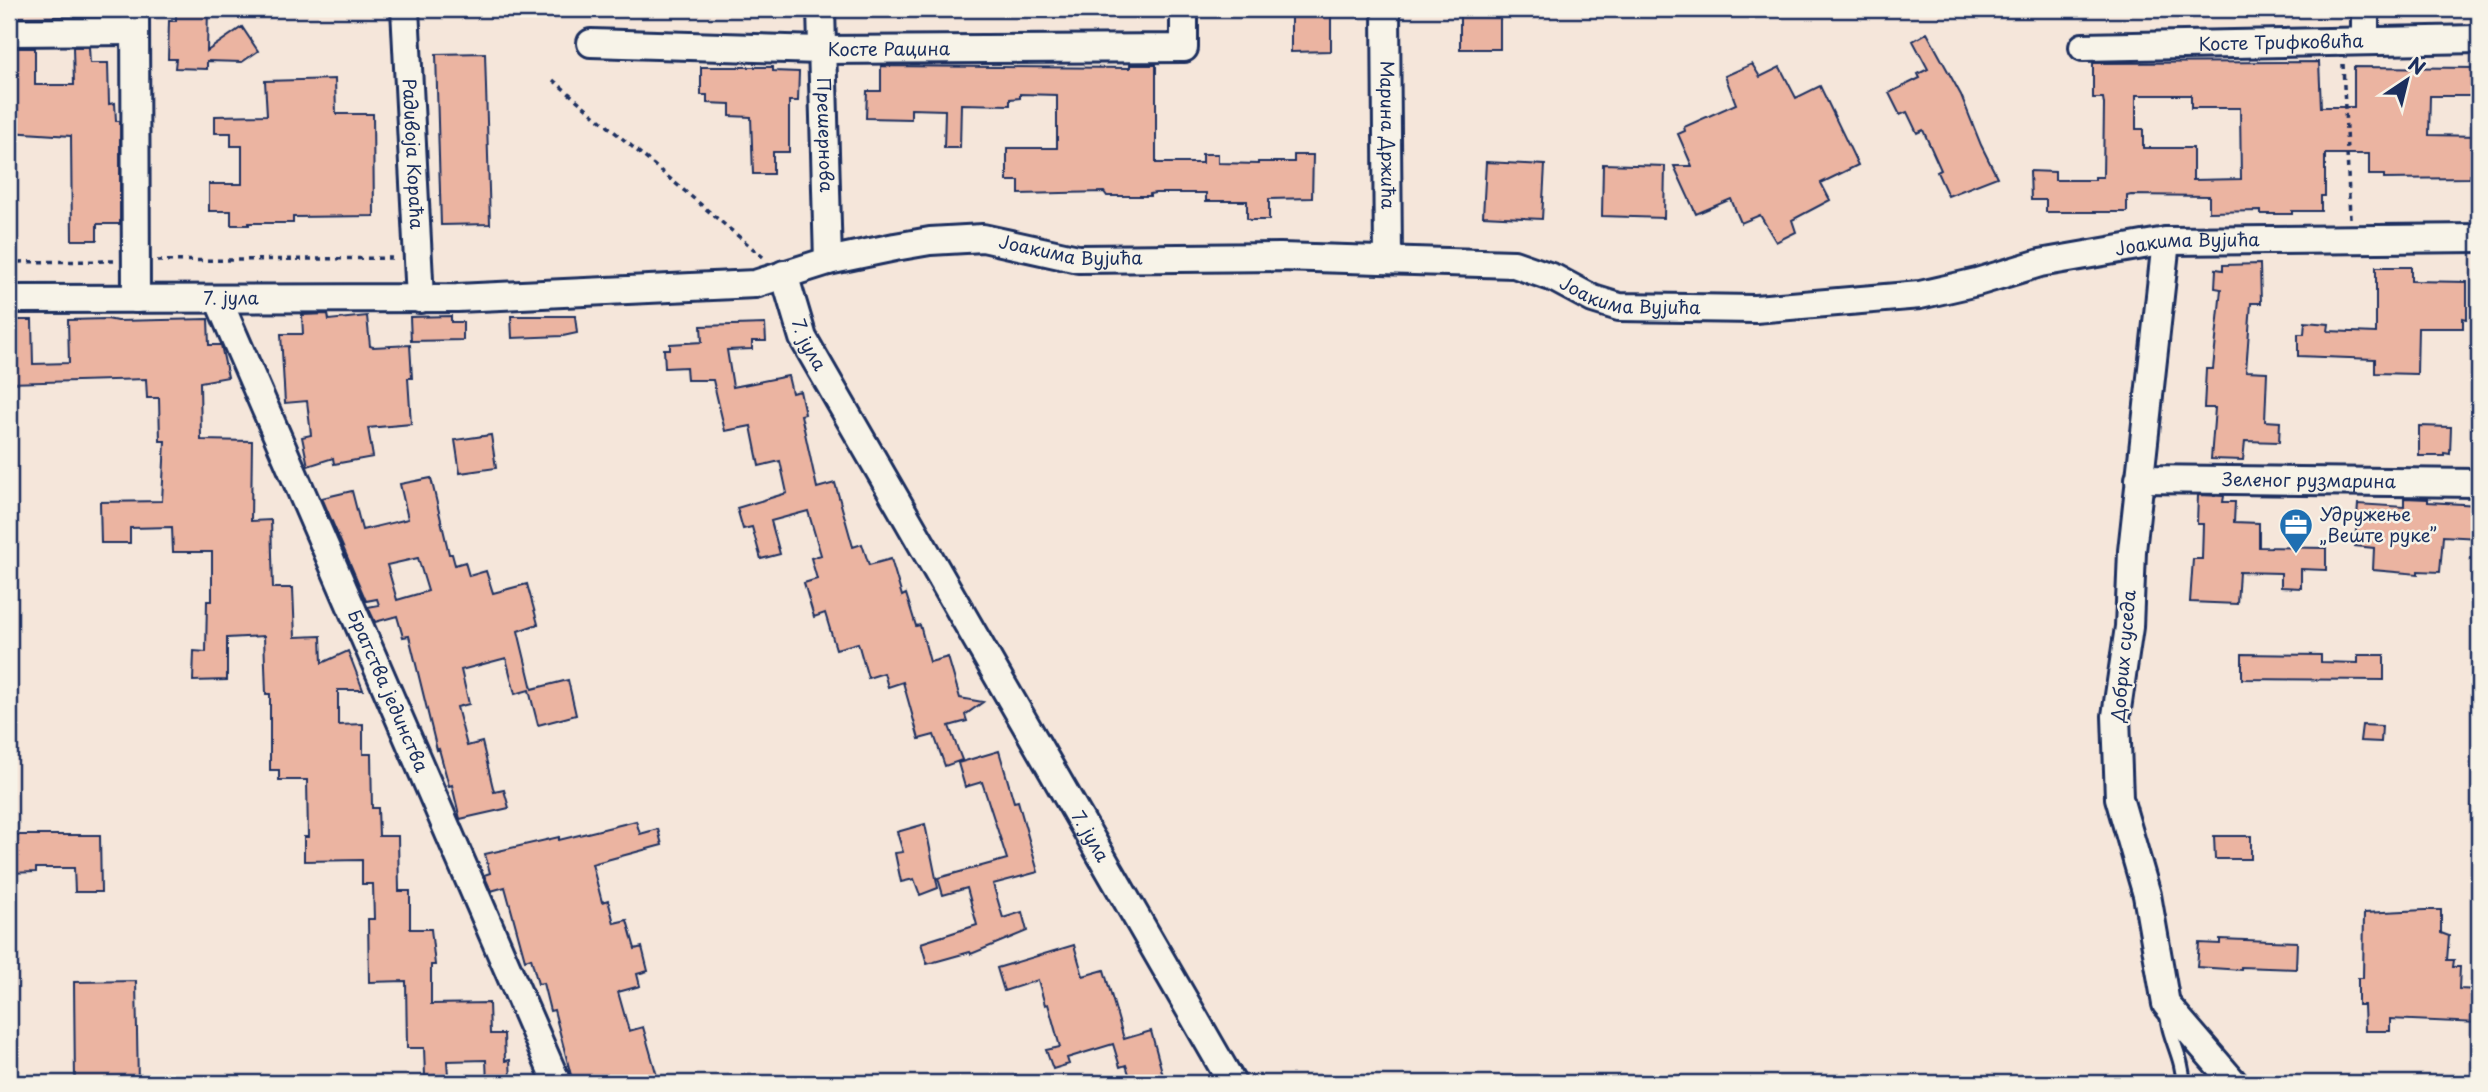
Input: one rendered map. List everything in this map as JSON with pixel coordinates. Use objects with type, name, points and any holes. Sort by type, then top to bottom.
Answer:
[{"type":"street","name":"Радивоја Кораћа","points":[[405,9],[420,299]]},
{"type":"street","name":"Прешернова","points":[[821,9],[820,50],[828,261]]},
{"type":"street","name":"Косте Рацина","points":[[591,43],[820,50],[1184,48],[1184,9]]},
{"type":"street","name":"Марина Држића","points":[[1385,9],[1388,260]]},
{"type":"street","points":[[2353,41],[2365,9]]},
{"type":"street","points":[[9,32],[135,20],[136,299]]},
{"type":"street","name":"Косте Трифковића","points":[[2083,47],[2479,39]]},
{"type":"street","name":"Јоакима Вујића","points":[[784,274],[828,261],[930,241],[983,238],[1077,260],[1280,257],[1514,264],[1554,278],[1593,299],[1619,307],[1755,309],[1920,295],[1977,282],[2040,263],[2166,241],[2350,237],[2479,238]]},
{"type":"street","name":"Добрих суседа","points":[[2166,241],[2132,551],[2129,627],[2116,716],[2119,798],[2147,895],[2166,1004]]},
{"type":"street","name":"7. јула","points":[[9,299],[420,299],[755,284],[784,274],[803,338],[1232,1083]]},
{"type":"street","name":"Братства јединства","points":[[218,299],[558,1083]]},
{"type":"street","name":"Зеленог рузмарина","points":[[2139,479],[2479,483]]},
{"type":"street","points":[[2166,1004],[2235,1083]]},
{"type":"lane","points":[[2166,1004],[2167,1022],[2175,1044],[2183,1083]]},
{"type":"path","points":[[2350,237],[2353,41]]},
{"type":"path","points":[[553,80],[784,274]]},
{"type":"path","points":[[9,262],[418,257]]},
{"type":"shaded area","points":[[9,9],[115,9],[113,24],[9,22]]},
{"type":"building","points":[[176,9],[208,9],[207,51],[242,27],[258,51],[242,62],[207,61],[207,69],[175,68],[176,59],[168,59],[169,21],[176,21]]},
{"type":"building","points":[[1291,9],[1331,9],[1331,51],[1291,52]]},
{"type":"building","points":[[1460,9],[1500,9],[1500,49],[1460,49]]},
{"type":"building","points":[[1927,33],[1961,95],[1997,177],[1948,196],[1937,172],[1941,170],[1923,130],[1917,133],[1907,112],[1900,115],[1889,93],[1920,78],[1918,74],[1928,69],[1913,41]]},
{"type":"building","points":[[73,47],[89,47],[90,63],[108,63],[109,104],[115,103],[116,121],[120,121],[120,224],[97,224],[97,240],[72,240],[71,136],[9,132],[9,48],[35,48],[35,85],[74,85]]},
{"type":"building","points":[[485,53],[490,224],[441,225],[436,54]]},
{"type":"building","points":[[2319,62],[2321,107],[2354,107],[2354,67],[2479,68],[2479,96],[2430,96],[2429,135],[2479,136],[2479,175],[2470,175],[2470,178],[2384,179],[2384,175],[2369,175],[2369,154],[2325,154],[2325,196],[2321,196],[2321,211],[2292,211],[2292,214],[2261,214],[2261,211],[2209,212],[2209,196],[2131,195],[2127,196],[2127,212],[2046,212],[2046,200],[2031,200],[2030,171],[2055,172],[2055,180],[2095,180],[2095,177],[2103,177],[2104,104],[2103,98],[2093,98],[2093,63]],"holes":[[[2136,95],[2191,95],[2191,108],[2240,108],[2241,179],[2193,180],[2193,148],[2143,148],[2143,129],[2136,129]]]},
{"type":"building","points":[[1752,64],[1760,77],[1780,67],[1796,98],[1820,86],[1858,165],[1821,183],[1830,200],[1792,220],[1796,232],[1776,242],[1760,215],[1741,223],[1731,199],[1696,214],[1674,166],[1692,166],[1678,134],[1685,131],[1684,127],[1736,104],[1725,76]]},
{"type":"building","points":[[1130,65],[1156,65],[1156,163],[1202,163],[1202,154],[1218,154],[1218,163],[1258,164],[1294,162],[1294,155],[1313,155],[1312,198],[1269,199],[1269,220],[1250,220],[1247,218],[1247,201],[1206,201],[1206,193],[1155,193],[1150,196],[1107,196],[1104,192],[1019,194],[1019,181],[1007,181],[1007,148],[1057,148],[1057,95],[1020,94],[1020,98],[1010,99],[1010,105],[961,104],[960,148],[944,148],[945,110],[911,109],[911,119],[866,118],[867,91],[881,91],[881,66],[1130,68]]},
{"type":"building","points":[[701,67],[773,67],[773,71],[799,72],[798,101],[789,101],[789,152],[773,152],[773,174],[753,174],[751,117],[730,116],[730,104],[707,103],[707,95],[701,95]]},
{"type":"building","points":[[335,79],[336,114],[373,114],[374,216],[293,217],[293,223],[231,225],[231,211],[209,211],[209,184],[242,184],[242,146],[231,146],[231,133],[215,133],[215,116],[267,115],[265,81]]},
{"type":"building","points":[[1486,162],[1545,165],[1542,219],[1483,216]]},
{"type":"building","points":[[1603,164],[1665,166],[1664,218],[1602,216]]},
{"type":"building","points":[[2260,264],[2261,303],[2251,303],[2246,371],[2267,372],[2265,421],[2280,422],[2279,442],[2245,441],[2243,460],[2211,459],[2215,408],[2204,408],[2206,369],[2213,369],[2221,289],[2215,288],[2216,269],[2223,270],[2223,265]]},
{"type":"building","points":[[2376,267],[2411,267],[2411,281],[2467,282],[2467,319],[2463,318],[2463,328],[2418,328],[2417,374],[2375,373],[2375,359],[2298,356],[2298,334],[2304,334],[2305,322],[2329,324],[2328,331],[2376,333]]},
{"type":"building","points":[[328,314],[329,320],[367,316],[370,346],[410,345],[412,378],[408,378],[411,424],[368,428],[373,457],[334,464],[333,458],[308,466],[302,437],[311,435],[307,401],[285,403],[281,334],[303,334],[302,315]]},
{"type":"building","points":[[451,316],[451,322],[463,322],[463,340],[411,341],[410,317]]},
{"type":"building","points":[[511,316],[575,316],[577,333],[512,338]]},
{"type":"building","points":[[208,319],[209,345],[221,345],[228,377],[200,382],[201,440],[252,441],[251,521],[271,520],[273,588],[293,588],[295,637],[321,636],[322,663],[348,651],[363,690],[338,690],[338,725],[363,724],[363,754],[371,754],[372,808],[378,808],[379,836],[398,836],[399,891],[410,891],[410,929],[431,929],[435,965],[431,965],[431,1004],[489,1003],[490,1034],[504,1034],[505,1061],[510,1060],[511,1083],[487,1083],[486,1060],[447,1061],[448,1075],[425,1076],[424,1048],[407,1048],[406,981],[369,982],[368,919],[374,919],[373,884],[362,884],[362,860],[304,861],[304,837],[308,837],[307,780],[279,780],[279,770],[270,770],[270,694],[266,694],[264,636],[227,638],[227,680],[193,681],[194,651],[206,652],[207,601],[212,601],[212,552],[173,552],[172,527],[130,528],[130,543],[101,543],[100,502],[162,501],[165,441],[160,441],[159,398],[147,398],[146,379],[9,383],[9,320],[32,320],[33,364],[69,363],[68,320]]},
{"type":"building","points":[[765,324],[766,341],[752,341],[752,349],[727,350],[733,387],[788,376],[792,393],[800,391],[805,414],[801,415],[817,488],[835,483],[853,547],[862,544],[869,565],[891,559],[902,596],[906,594],[916,626],[920,625],[930,662],[948,657],[960,698],[983,702],[965,715],[967,721],[949,726],[962,760],[945,766],[934,735],[919,739],[903,682],[888,687],[884,673],[868,678],[858,643],[836,649],[825,613],[814,617],[804,583],[817,579],[811,558],[821,555],[808,511],[771,521],[780,554],[761,559],[752,527],[743,529],[737,508],[787,493],[780,461],[759,466],[751,426],[725,431],[713,380],[687,380],[686,367],[665,368],[664,349],[670,349],[670,344],[702,342],[701,326]]},
{"type":"building","points":[[2419,426],[2451,427],[2450,454],[2419,456]]},
{"type":"building","points":[[491,435],[496,468],[460,473],[455,440]]},
{"type":"building","points":[[431,478],[449,554],[452,554],[455,565],[465,562],[469,576],[486,571],[493,593],[527,584],[538,624],[518,631],[532,689],[568,680],[576,715],[538,725],[529,690],[515,694],[506,658],[461,670],[469,704],[457,707],[467,746],[482,742],[494,792],[504,790],[509,808],[460,819],[452,785],[449,786],[439,749],[437,750],[409,636],[403,637],[397,616],[375,622],[368,607],[379,605],[377,599],[366,601],[322,498],[352,491],[362,530],[408,519],[400,484]],"holes":[[[418,558],[428,591],[397,600],[387,565]]]},
{"type":"building","points":[[2198,495],[2224,496],[2223,502],[2235,502],[2234,522],[2259,523],[2259,547],[2326,548],[2326,570],[2301,569],[2301,588],[2281,587],[2281,573],[2239,572],[2237,604],[2190,602],[2193,559],[2202,559],[2203,524],[2197,524]]},
{"type":"building","points":[[2404,498],[2479,505],[2479,538],[2443,536],[2440,572],[2418,571],[2418,574],[2373,570],[2374,548],[2355,546],[2358,504],[2404,507]]},
{"type":"building","points":[[2242,654],[2321,655],[2321,662],[2358,663],[2358,655],[2384,655],[2384,680],[2242,679]]},
{"type":"building","points":[[2362,725],[2382,726],[2381,742],[2360,741]]},
{"type":"building","points":[[999,751],[1014,802],[1018,801],[1038,872],[993,884],[1003,918],[1022,912],[1027,931],[971,954],[970,952],[927,964],[921,943],[977,925],[967,888],[943,895],[938,878],[1007,859],[982,782],[965,787],[958,763]]},
{"type":"building","points":[[636,821],[640,834],[658,829],[662,845],[592,864],[602,902],[608,900],[614,923],[627,920],[635,949],[642,947],[648,971],[637,974],[640,986],[618,992],[629,1031],[643,1027],[659,1083],[573,1083],[554,1010],[550,1011],[543,983],[538,984],[531,958],[525,960],[505,887],[491,891],[484,875],[490,873],[485,854],[559,837],[559,840]]},
{"type":"building","points":[[925,824],[938,888],[920,895],[914,879],[901,882],[895,853],[903,852],[897,832]]},
{"type":"building","points":[[9,835],[100,835],[101,892],[75,892],[74,868],[36,868],[36,872],[9,873]]},
{"type":"building","points":[[2214,836],[2251,836],[2251,859],[2215,859]]},
{"type":"building","points":[[2441,910],[2441,933],[2449,936],[2447,960],[2454,960],[2453,967],[2460,967],[2459,989],[2479,990],[2479,1023],[2390,1019],[2390,1031],[2365,1031],[2364,1005],[2358,1005],[2358,978],[2363,978],[2364,913]]},
{"type":"building","points":[[2220,939],[2297,942],[2296,969],[2241,967],[2241,970],[2197,967],[2199,943],[2220,944]]},
{"type":"building","points":[[1074,945],[1083,976],[1104,970],[1124,1039],[1151,1031],[1165,1083],[1132,1083],[1126,1065],[1120,1067],[1113,1044],[1067,1058],[1069,1064],[1053,1069],[1046,1050],[1060,1047],[1038,980],[1004,991],[997,968]]},
{"type":"building","points":[[136,981],[138,1083],[75,1083],[74,982]]},
{"type":"place","name":"Удружење „Веште руке”","points":[[2296,555]]}]
